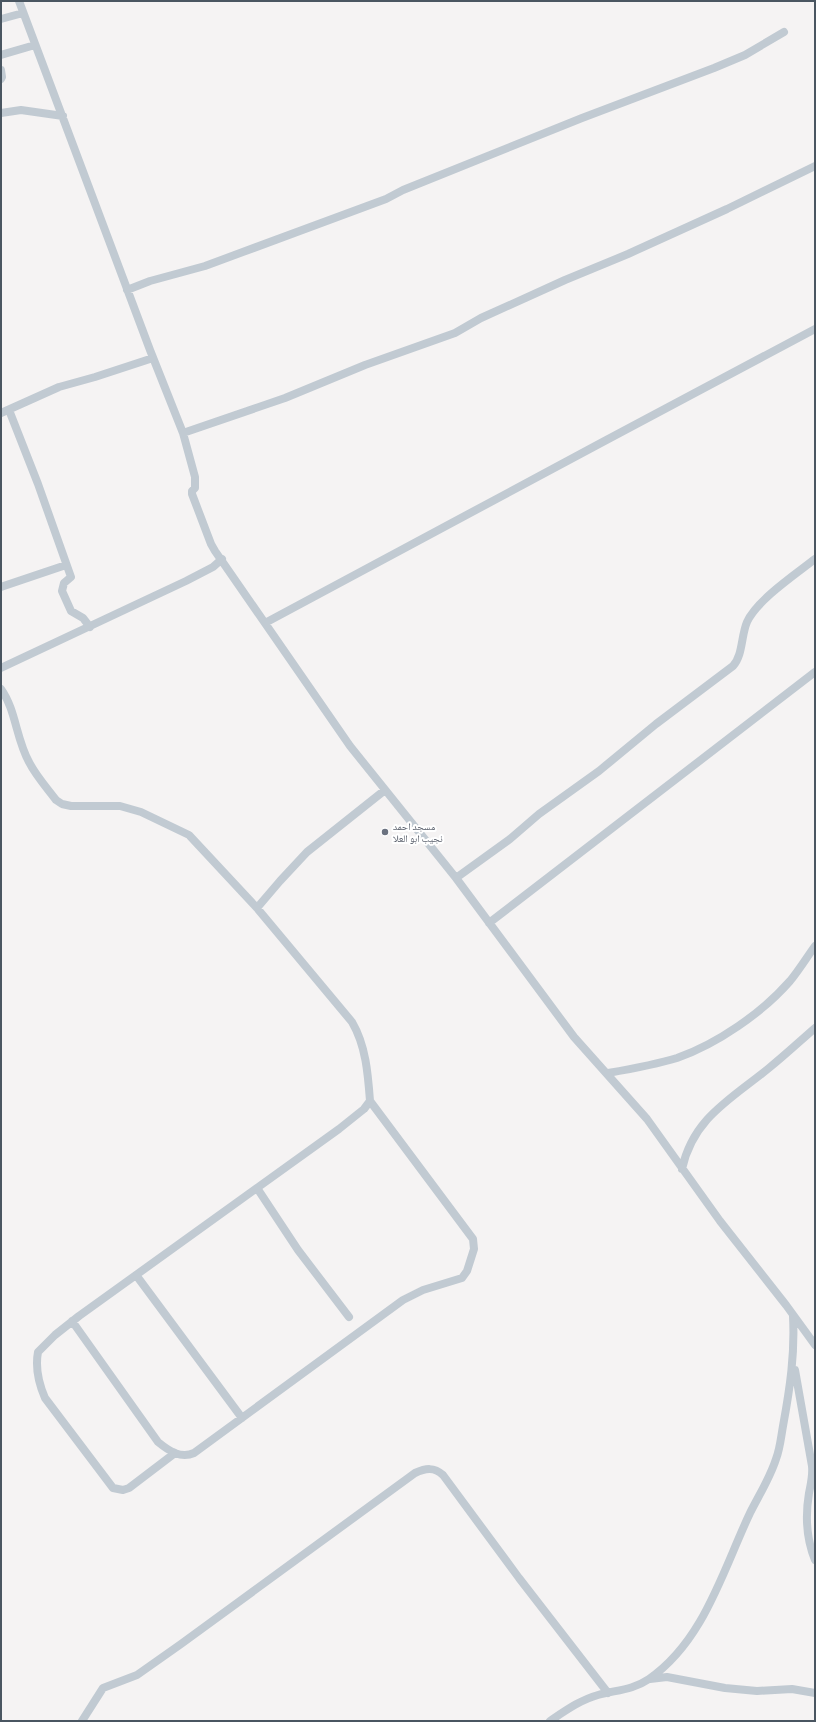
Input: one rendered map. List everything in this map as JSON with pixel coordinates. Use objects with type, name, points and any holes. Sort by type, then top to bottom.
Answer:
[{"type":"street","points":[[18,1],[63,116],[127,290],[183,433],[195,477],[195,488],[192,491],[192,494],[211,544],[350,746],[456,878],[574,1037],[608,1073],[647,1119],[682,1169],[815,1346]]},
{"type":"street","points":[[1,19],[23,13]]},
{"type":"street","points":[[127,290],[150,281],[205,266],[386,199],[403,190],[571,122],[745,55],[784,32]]},
{"type":"street","points":[[1,55],[35,45]]},
{"type":"street","points":[[1,70],[1,79]]},
{"type":"street","points":[[1,113],[21,110],[63,116]]},
{"type":"street","points":[[183,433],[286,398],[365,365],[455,333],[481,318],[720,213],[815,166]]},
{"type":"street","points":[[265,623],[556,468],[651,415],[815,329]]},
{"type":"street","points":[[90,627],[83,618],[71,611],[62,591],[64,583],[71,577],[38,484],[5,412],[59,386],[95,377],[153,358]]},
{"type":"street","points":[[1,669],[213,567],[222,558]]},
{"type":"street","points":[[456,878],[510,839],[539,814],[599,771],[656,724],[733,666],[738,658],[742,636],[747,622],[753,612],[783,584],[815,559]]},
{"type":"street","points":[[1,587],[66,565]]},
{"type":"street","points":[[489,923],[815,672]]},
{"type":"street","points":[[1,689],[8,699],[14,723],[28,762],[56,800],[62,804],[71,806],[120,806],[141,812],[189,834],[257,908],[352,1022],[359,1034],[364,1049],[370,1101],[473,1239],[474,1249],[468,1271],[462,1278],[423,1290],[403,1300],[194,1454],[185,1456],[175,1454],[158,1442],[72,1322]]},
{"type":"street","points":[[257,908],[307,852],[385,790]]},
{"type":"street","points":[[608,1073],[654,1064],[678,1057],[697,1050],[719,1038],[768,1003],[790,980],[815,946]]},
{"type":"street","points":[[682,1169],[690,1143],[708,1117],[815,1028]]},
{"type":"street","points":[[175,1454],[129,1488],[118,1490],[108,1484],[45,1398],[41,1388],[38,1370],[38,1352],[55,1335],[72,1322],[339,1129],[364,1109],[370,1101]]},
{"type":"street","points":[[256,1188],[298,1250],[349,1317]]},
{"type":"street","points":[[136,1275],[242,1418]]},
{"type":"street","points":[[550,1721],[570,1707],[587,1699],[625,1690],[649,1679],[676,1655],[694,1630],[716,1593],[750,1513],[765,1486],[776,1459],[793,1361],[793,1316]]},
{"type":"street","points":[[793,1361],[813,1470],[806,1514],[809,1543],[815,1560]]},
{"type":"street","points":[[82,1721],[103,1688],[137,1675],[415,1473],[431,1468],[437,1470],[443,1475],[519,1578],[608,1693]]},
{"type":"street","points":[[649,1679],[667,1677],[730,1688],[758,1691],[792,1689],[815,1693]]},
{"type":"place","name":"مسجد احمد نجيب ابو العلا","points":[[385,832]]}]
